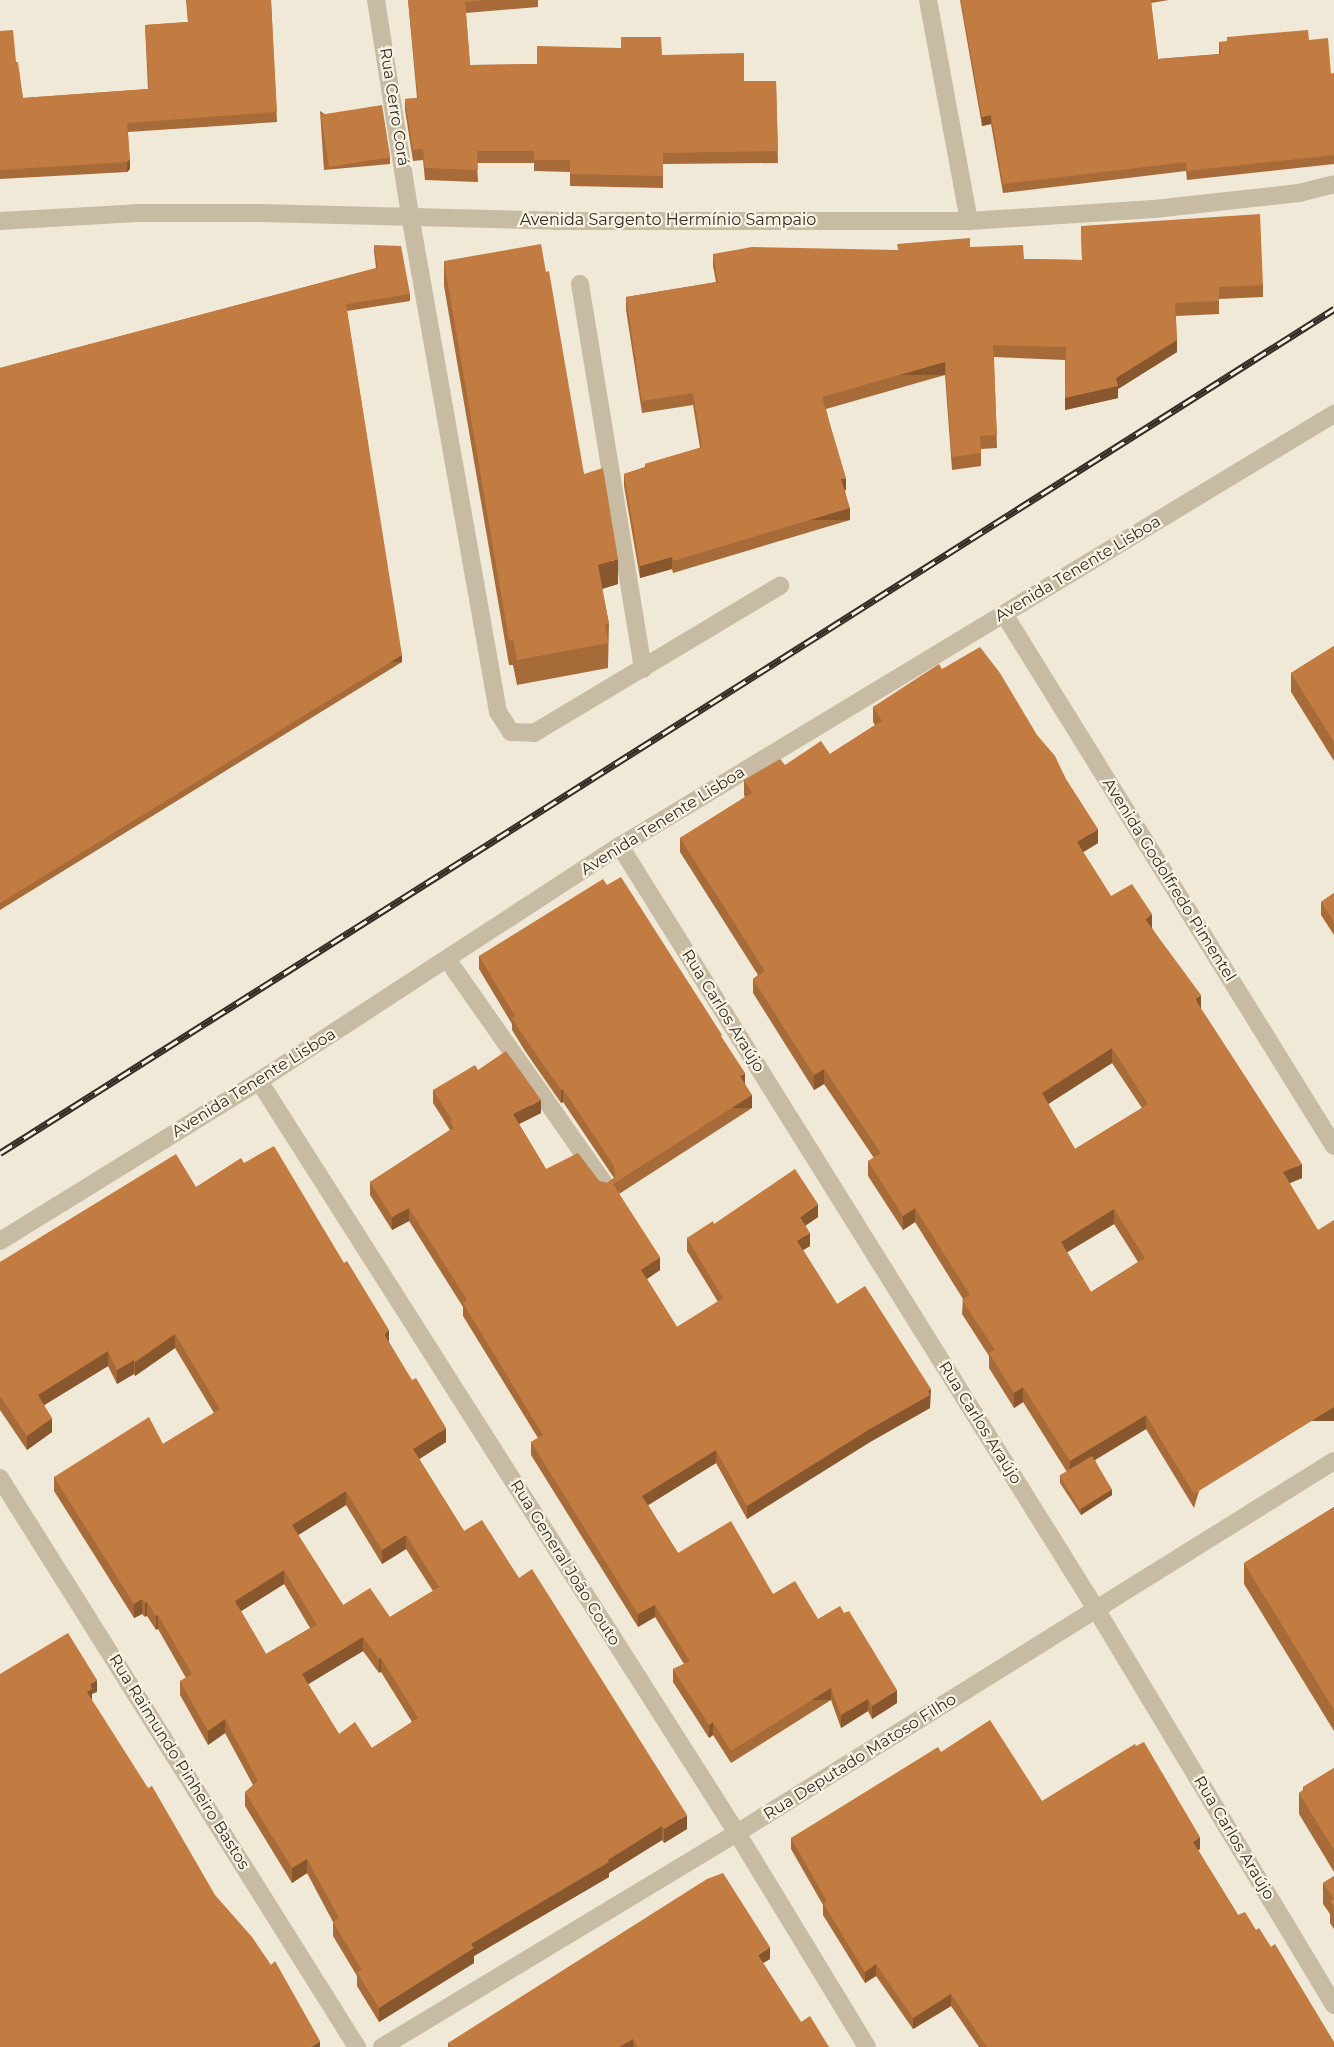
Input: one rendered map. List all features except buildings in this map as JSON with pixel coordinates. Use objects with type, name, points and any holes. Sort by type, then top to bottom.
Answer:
[{"type":"street","name":"Rua Cerro Corá","points":[[376,0],[410,215],[498,712],[511,732],[534,733],[643,669]]},
{"type":"street","points":[[928,0],[969,221]]},
{"type":"street","name":"Avenida Sargento Hermínio Sampaio","points":[[0,221],[137,213],[410,215],[557,221],[969,221],[1154,209],[1299,193],[1334,184]]},
{"type":"street","points":[[580,284],[643,669],[780,586]]},
{"type":"street","name":"Avenida Tenente Lisboa","points":[[0,1241],[259,1081],[620,846],[1334,414]]},
{"type":"street","name":"Avenida Godolfredo Pimentel","points":[[1004,614],[1334,1146]]},
{"type":"street","name":"Rua Carlos Araújo","points":[[620,846],[1096,1609],[1334,2005]]},
{"type":"street","points":[[447,959],[604,1185]]},
{"type":"street","name":"Rua General João Couto","points":[[259,1081],[737,1833],[867,2047]]},
{"type":"street","name":"Rua Deputado Matoso Filho","points":[[382,2047],[737,1833],[1334,1461]]},
{"type":"street","name":"Rua Raimundo Pinheiro Bastos","points":[[0,1478],[357,2047]]},
{"type":"railway","points":[[0,1153],[1334,309]]}]
